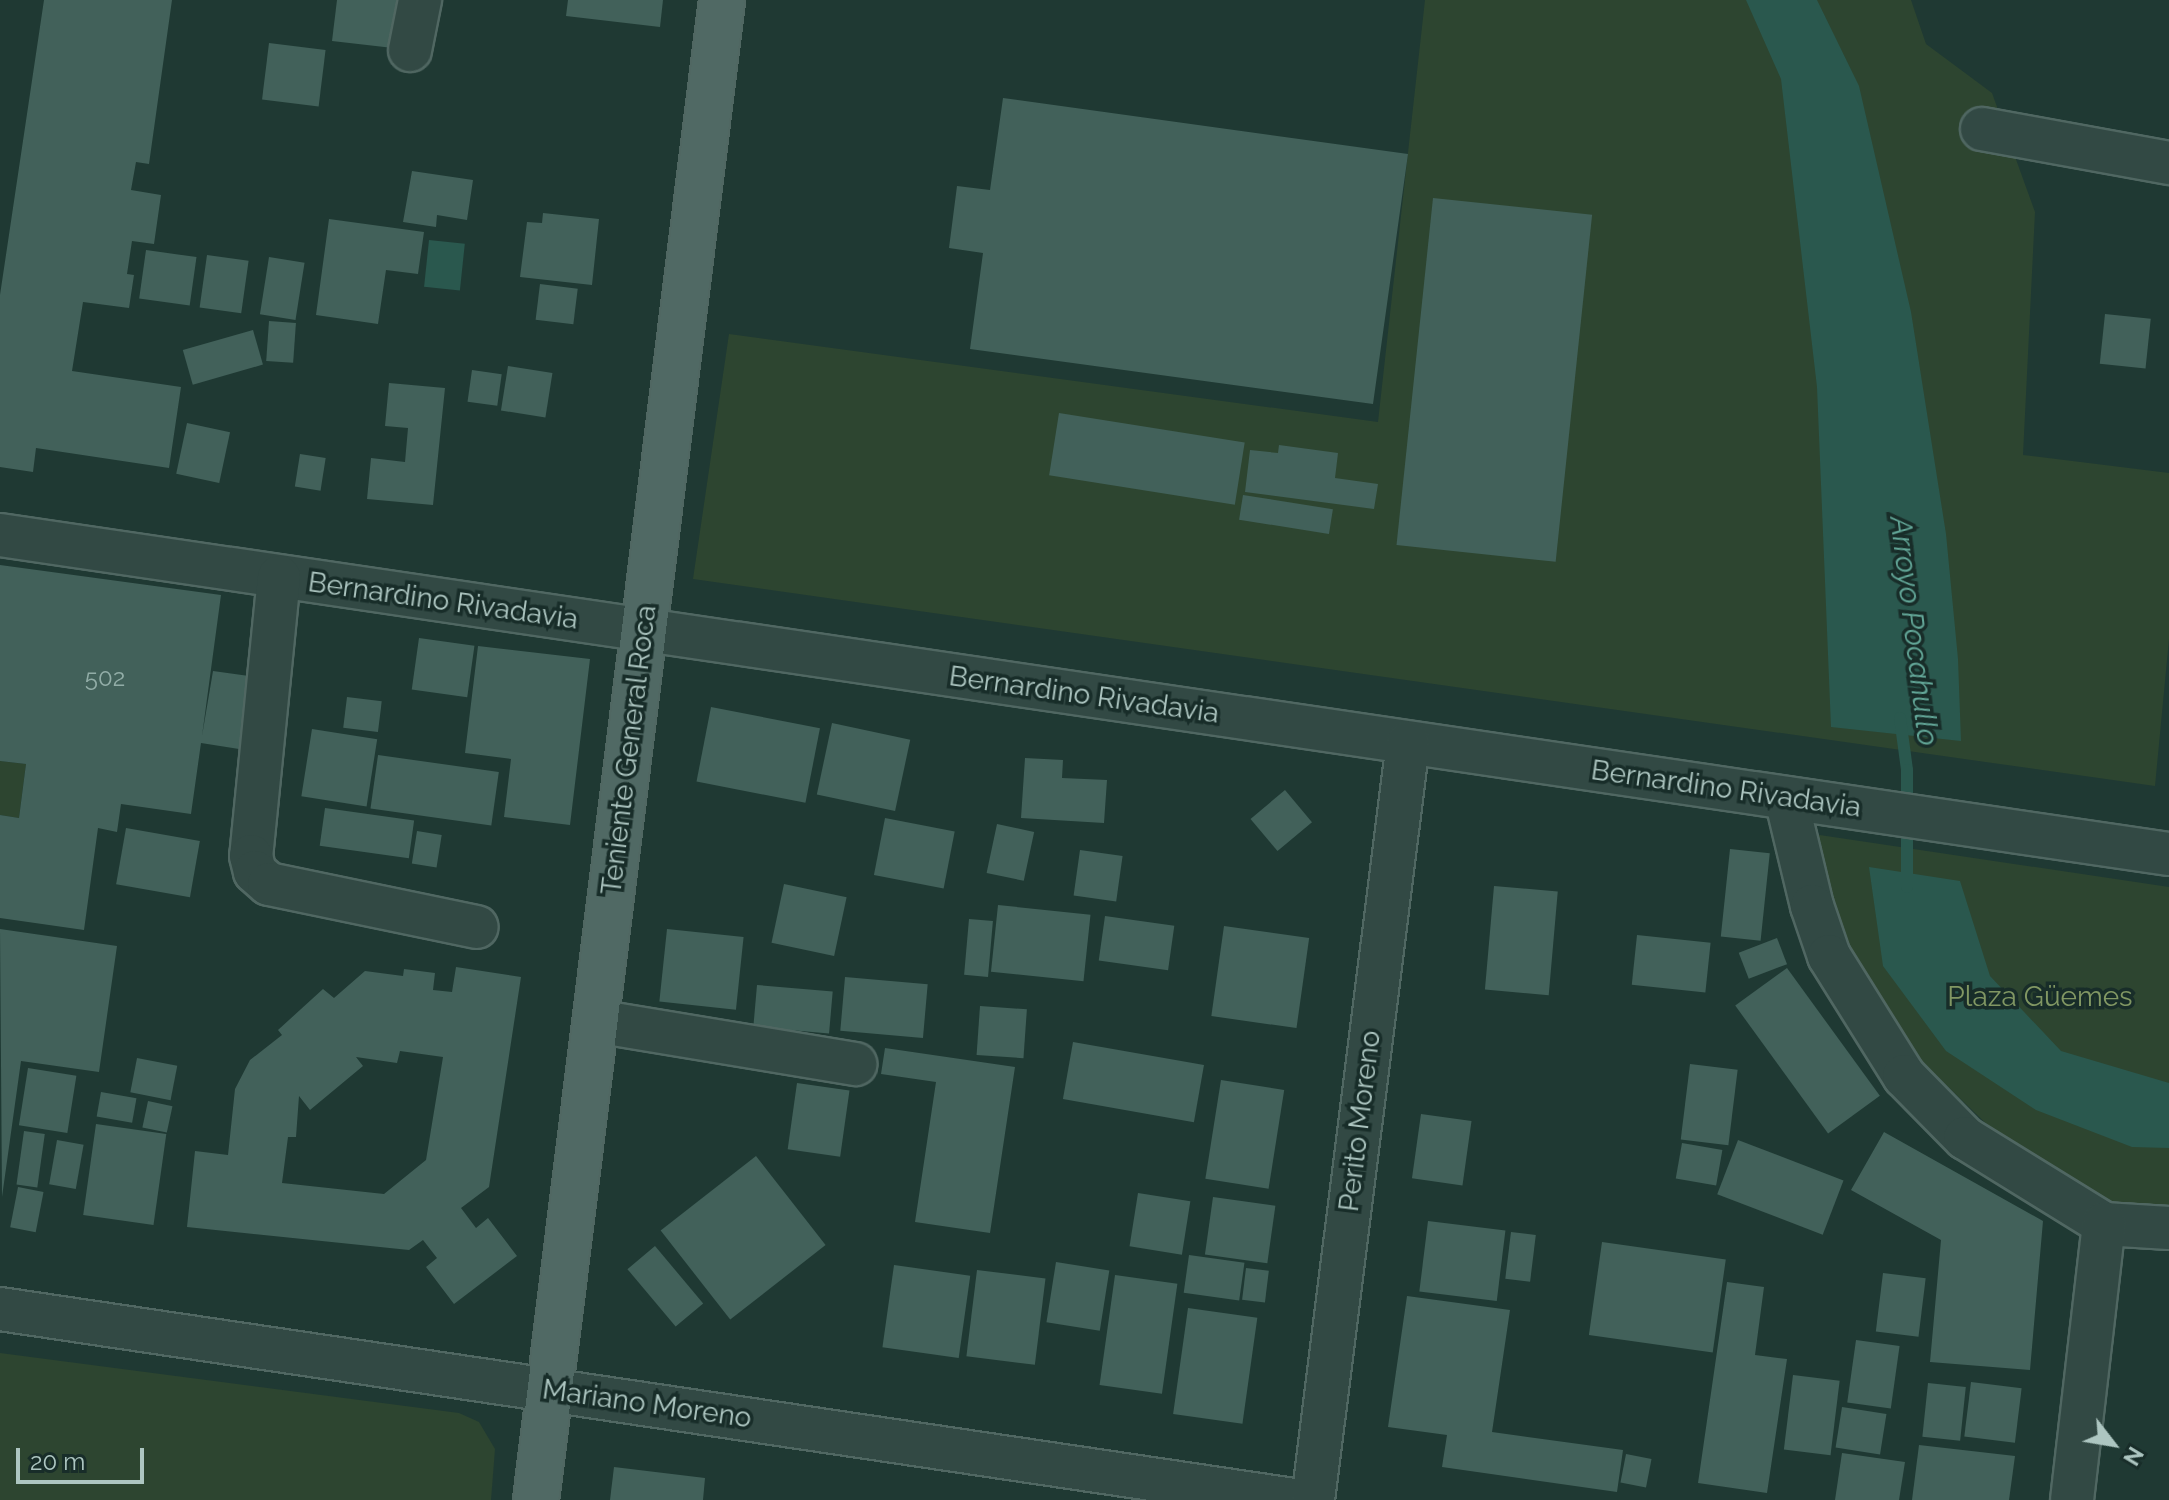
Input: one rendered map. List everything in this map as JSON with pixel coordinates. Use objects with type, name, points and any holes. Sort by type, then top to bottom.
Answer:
[{"type":"main road","name":"Teniente General Roca","points":[[536,1500],[722,0]]},
{"type":"street","points":[[410,50],[420,0]]},
{"type":"street","points":[[1982,129],[2169,163]]},
{"type":"street","name":"Bernardino Rivadavia","points":[[0,535],[2169,854]]},
{"type":"street","points":[[279,577],[251,856],[255,872],[269,884],[477,927]]},
{"type":"street","name":"Perito Moreno","points":[[1313,1500],[1408,743]]},
{"type":"street","points":[[1786,798],[1812,906],[1829,956],[1904,1076],[1965,1138],[2104,1224],[2169,1228]]},
{"type":"street","points":[[595,1021],[855,1064]]},
{"type":"street","points":[[2072,1500],[2104,1224]]},
{"type":"street","name":"Mariano Moreno","points":[[0,1309],[1294,1500]]},
{"type":"green space","points":[[1425,0],[1911,0],[1926,44],[1992,93],[2035,212],[2023,455],[2169,473],[2169,639],[2155,786],[693,579],[729,334],[1378,422]]},
{"type":"green space","points":[[0,761],[26,764],[19,818],[0,815]]},
{"type":"green space","name":"Plaza Güemes","points":[[1813,834],[2169,887],[2169,1218],[2115,1213],[2002,1139],[1913,1053],[1844,941]]},
{"type":"green space","points":[[0,1353],[459,1413],[479,1422],[495,1449],[491,1500],[0,1500]]},
{"type":"water","points":[[1746,0],[1817,0],[1859,86],[1911,312],[1946,534],[1958,659],[1961,741],[1831,727],[1817,387],[1781,79]]},
{"type":"water","points":[[429,240],[465,244],[460,291],[424,287]]},
{"type":"water","points":[[1869,867],[1960,881],[1990,976],[2061,1051],[2169,1083],[2169,1148],[2132,1147],[2036,1110],[1946,1051],[1883,966]]},
{"type":"building","points":[[44,0],[172,0],[149,164],[136,162],[131,190],[161,195],[154,244],[132,241],[127,274],[134,275],[129,308],[83,302],[72,371],[181,387],[169,468],[36,448],[33,472],[0,467],[0,295]]},
{"type":"building","points":[[337,0],[399,0],[393,48],[332,41]]},
{"type":"building","points":[[568,0],[663,0],[660,27],[566,16]]},
{"type":"building","points":[[269,43],[326,50],[319,107],[262,100]]},
{"type":"building","points":[[1003,98],[1408,154],[1373,404],[970,349],[983,253],[949,248],[957,186],[990,190]]},
{"type":"building","points":[[412,171],[473,180],[467,220],[437,215],[436,227],[403,222]]},
{"type":"building","points":[[1433,198],[1592,215],[1556,562],[1397,545]]},
{"type":"building","points":[[543,213],[599,219],[592,285],[520,277],[527,222],[542,223]]},
{"type":"building","points":[[329,219],[424,232],[418,274],[386,270],[378,324],[316,315]]},
{"type":"building","points":[[146,250],[197,257],[190,306],[139,299]]},
{"type":"building","points":[[207,255],[249,261],[241,313],[200,307]]},
{"type":"building","points":[[269,257],[305,263],[295,320],[260,314]]},
{"type":"building","points":[[540,284],[578,289],[573,324],[536,320]]},
{"type":"building","points":[[2105,314],[2151,319],[2146,369],[2100,364]]},
{"type":"building","points":[[269,321],[296,323],[293,363],[266,361]]},
{"type":"building","points":[[253,330],[263,365],[193,385],[183,350]]},
{"type":"building","points":[[508,366],[552,373],[545,417],[501,410]]},
{"type":"building","points":[[472,370],[502,374],[497,406],[468,402]]},
{"type":"building","points":[[389,383],[445,388],[433,505],[367,499],[371,458],[405,462],[408,428],[385,426]]},
{"type":"building","points":[[1059,413],[1245,442],[1235,505],[1049,475]]},
{"type":"building","points":[[187,423],[230,432],[219,483],[176,474]]},
{"type":"building","points":[[1279,445],[1338,453],[1335,478],[1378,484],[1374,509],[1245,492],[1250,450],[1278,453]]},
{"type":"building","points":[[300,454],[326,458],[321,491],[295,487]]},
{"type":"building","points":[[1243,495],[1333,509],[1329,534],[1239,520]]},
{"type":"building","points":[[0,565],[221,595],[202,736],[213,671],[249,676],[239,749],[201,743],[191,814],[121,804],[117,832],[98,828],[84,930],[0,918],[0,815],[19,818],[26,764],[0,761]]},
{"type":"building","points":[[419,638],[474,646],[467,697],[412,689]]},
{"type":"building","points":[[478,646],[590,659],[570,825],[504,817],[511,759],[465,753]]},
{"type":"building","points":[[347,697],[382,701],[378,732],[343,728]]},
{"type":"building","points":[[711,707],[820,728],[805,803],[696,782]]},
{"type":"building","points":[[832,723],[910,740],[895,811],[817,794]]},
{"type":"building","points":[[312,729],[377,739],[367,806],[301,796]]},
{"type":"building","points":[[378,755],[499,772],[491,825],[370,808]]},
{"type":"building","points":[[1025,758],[1063,760],[1062,778],[1107,780],[1104,823],[1021,818]]},
{"type":"building","points":[[1285,790],[1312,822],[1278,851],[1251,819]]},
{"type":"building","points":[[325,808],[414,821],[409,858],[320,846]]},
{"type":"building","points":[[885,818],[955,832],[944,888],[874,875]]},
{"type":"building","points":[[997,824],[1034,832],[1024,881],[987,873]]},
{"type":"building","points":[[126,828],[200,841],[190,897],[116,884]]},
{"type":"building","points":[[417,831],[442,835],[437,868],[412,864]]},
{"type":"building","points":[[1730,849],[1770,853],[1761,941],[1721,937]]},
{"type":"building","points":[[1080,850],[1123,856],[1116,902],[1074,896]]},
{"type":"building","points":[[784,884],[847,897],[834,956],[772,943]]},
{"type":"building","points":[[1494,886],[1558,892],[1549,995],[1485,990]]},
{"type":"building","points":[[998,905],[1090,915],[1083,981],[991,972]]},
{"type":"building","points":[[1105,916],[1174,926],[1168,970],[1099,961]]},
{"type":"building","points":[[969,919],[993,921],[988,977],[964,975]]},
{"type":"building","points":[[1224,926],[1309,938],[1296,1028],[1211,1016]]},
{"type":"building","points":[[0,929],[117,946],[99,1072],[21,1061],[2,1197]]},
{"type":"building","points":[[667,929],[744,937],[736,1010],[659,1002]]},
{"type":"building","points":[[1637,935],[1711,943],[1705,992],[1632,985]]},
{"type":"building","points":[[1777,938],[1787,964],[1749,979],[1739,953]]},
{"type":"building","points":[[456,967],[521,977],[489,1187],[461,1208],[476,1228],[488,1218],[517,1256],[454,1304],[426,1267],[437,1258],[423,1240],[409,1250],[187,1227],[195,1151],[228,1155],[235,1089],[250,1060],[282,1035],[278,1030],[323,989],[334,998],[365,971],[403,976],[404,969],[435,973],[433,990],[452,992]],"holes":[[[400,1051],[443,1057],[426,1160],[384,1194],[282,1183],[288,1137],[296,1137],[299,1096],[310,1110],[363,1066],[356,1057],[397,1063]]]},
{"type":"building","points":[[1787,968],[1880,1096],[1828,1133],[1735,1006]]},
{"type":"building","points":[[845,977],[928,984],[923,1038],[840,1031]]},
{"type":"building","points":[[757,985],[833,992],[829,1033],[753,1027]]},
{"type":"building","points":[[980,1006],[1027,1009],[1023,1058],[977,1055]]},
{"type":"building","points":[[1073,1042],[1204,1065],[1194,1122],[1063,1099]]},
{"type":"building","points":[[885,1048],[1015,1067],[990,1233],[915,1222],[936,1082],[881,1074]]},
{"type":"building","points":[[137,1058],[177,1066],[171,1100],[130,1092]]},
{"type":"building","points":[[1690,1064],[1738,1070],[1728,1145],[1681,1139]]},
{"type":"building","points":[[28,1068],[76,1076],[67,1133],[19,1125]]},
{"type":"building","points":[[1221,1080],[1284,1090],[1269,1189],[1205,1179]]},
{"type":"building","points":[[797,1083],[849,1090],[840,1157],[788,1149]]},
{"type":"building","points":[[101,1092],[136,1098],[132,1123],[97,1117]]},
{"type":"building","points":[[148,1101],[172,1106],[167,1133],[142,1127]]},
{"type":"building","points":[[1421,1114],[1472,1121],[1462,1185],[1412,1178]]},
{"type":"building","points":[[96,1124],[166,1134],[154,1225],[83,1215]]},
{"type":"building","points":[[24,1131],[45,1134],[37,1187],[16,1184]]},
{"type":"building","points":[[1884,1132],[2043,1221],[2030,1370],[1930,1362],[1941,1240],[1851,1190]]},
{"type":"building","points":[[57,1140],[84,1145],[76,1189],[49,1184]]},
{"type":"building","points":[[1738,1140],[1843,1180],[1823,1235],[1717,1194]]},
{"type":"building","points":[[1682,1143],[1722,1150],[1716,1186],[1676,1178]]},
{"type":"building","points":[[756,1156],[826,1245],[730,1320],[661,1230]]},
{"type":"building","points":[[18,1187],[44,1192],[36,1232],[10,1227]]},
{"type":"building","points":[[1138,1193],[1190,1201],[1182,1255],[1130,1246]]},
{"type":"building","points":[[1213,1197],[1275,1206],[1267,1263],[1205,1254]]},
{"type":"building","points":[[1428,1221],[1505,1231],[1497,1301],[1419,1291]]},
{"type":"building","points":[[1511,1232],[1536,1235],[1530,1282],[1505,1279]]},
{"type":"building","points":[[1602,1242],[1726,1259],[1713,1352],[1589,1335]]},
{"type":"building","points":[[655,1246],[703,1303],[676,1327],[627,1269]]},
{"type":"building","points":[[1189,1255],[1244,1263],[1239,1300],[1184,1293]]},
{"type":"building","points":[[1056,1262],[1109,1270],[1100,1331],[1046,1322]]},
{"type":"building","points":[[894,1265],[970,1276],[959,1358],[882,1347]]},
{"type":"building","points":[[1246,1268],[1269,1271],[1265,1303],[1242,1300]]},
{"type":"building","points":[[977,1270],[1045,1278],[1035,1365],[966,1356]]},
{"type":"building","points":[[1883,1273],[1926,1278],[1918,1337],[1876,1332]]},
{"type":"building","points":[[1115,1275],[1177,1284],[1162,1394],[1100,1385]]},
{"type":"building","points":[[1727,1282],[1764,1287],[1755,1355],[1787,1359],[1767,1493],[1698,1483]]},
{"type":"building","points":[[1407,1296],[1510,1310],[1492,1432],[1623,1450],[1617,1492],[1442,1467],[1447,1435],[1388,1427]]},
{"type":"building","points":[[1188,1308],[1257,1318],[1242,1424],[1173,1414]]},
{"type":"building","points":[[1856,1340],[1900,1346],[1891,1409],[1847,1402]]},
{"type":"building","points":[[1793,1375],[1840,1381],[1831,1455],[1784,1449]]},
{"type":"building","points":[[1971,1382],[2022,1388],[2015,1443],[1964,1437]]},
{"type":"building","points":[[1928,1383],[1966,1387],[1960,1441],[1922,1437]]},
{"type":"building","points":[[1842,1407],[1886,1414],[1880,1455],[1836,1447]]},
{"type":"building","points":[[1919,1445],[2015,1456],[2009,1500],[1912,1500]]},
{"type":"building","points":[[1842,1453],[1905,1462],[1899,1500],[1835,1500]]},
{"type":"building","points":[[1626,1454],[1652,1459],[1646,1487],[1620,1482]]},
{"type":"building","points":[[614,1467],[705,1478],[703,1500],[610,1500]]},
{"type":"waterway","name":"Arroyo Pocahullo","points":[[1900,718],[1907,770],[1907,887]]}]
